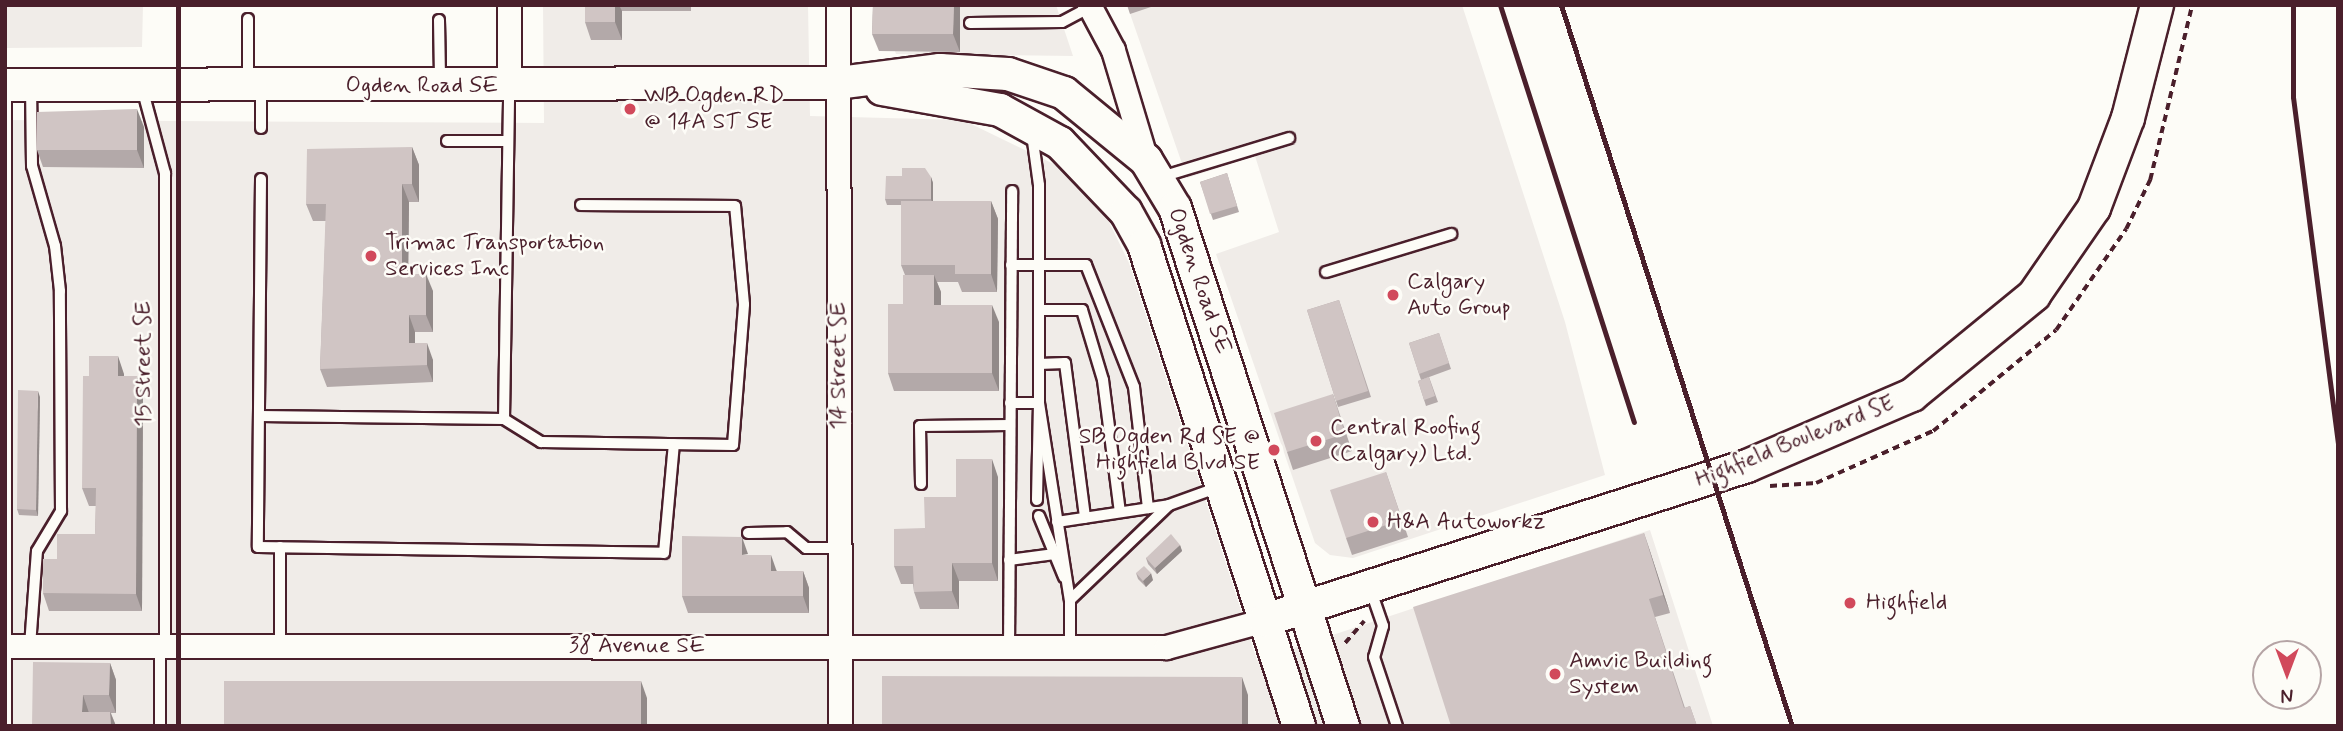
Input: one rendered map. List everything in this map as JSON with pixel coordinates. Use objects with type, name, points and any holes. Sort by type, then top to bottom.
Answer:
[{"type":"street","points":[[509,5],[509,86]]},
{"type":"street","name":"14 Street SE","points":[[838,5],[840,726]]},
{"type":"street","name":"Highfield Boulevard SE","points":[[1265,620],[1369,584],[1747,466],[1912,395],[2034,295],[2094,208],[2128,118],[2157,5]]},
{"type":"street","points":[[1090,6],[1113,50],[1152,169]]},
{"type":"street","name":"Ogden Road SE","points":[[14,85],[509,86],[838,83],[940,70],[1008,74],[1064,93],[1152,169],[1187,237],[1343,726]]},
{"type":"street","name":"Ogden Road SE","points":[[838,83],[988,108],[1060,143],[1102,183],[1144,245],[1299,726]]},
{"type":"street","name":"38 Avenue SE","points":[[14,646],[1166,647],[1265,620]]},
{"type":"lane","points":[[970,23],[1062,22],[1090,6]]},
{"type":"lane","points":[[248,19],[261,128]]},
{"type":"lane","points":[[439,20],[440,86]]},
{"type":"lane","points":[[14,85],[32,166],[55,246],[60,291],[61,511],[37,551],[14,646]]},
{"type":"lane","points":[[6,726],[14,646],[14,85]]},
{"type":"lane","name":"15 Street SE","points":[[142,85],[164,173],[160,726]]},
{"type":"lane","points":[[504,419],[509,86]]},
{"type":"lane","points":[[1031,127],[1040,265],[1037,500]]},
{"type":"lane","points":[[1152,169],[1289,138]]},
{"type":"lane","points":[[447,141],[508,141]]},
{"type":"lane","points":[[261,179],[258,547],[664,553],[674,444]]},
{"type":"lane","points":[[1009,647],[1012,191]]},
{"type":"lane","points":[[260,416],[504,419],[541,442],[733,445],[744,304],[735,206],[581,205]]},
{"type":"lane","points":[[1326,272],[1451,234]]},
{"type":"lane","points":[[1011,265],[1086,265],[1134,387],[1148,508]]},
{"type":"lane","points":[[1040,310],[1082,310],[1103,380],[1120,512]]},
{"type":"lane","points":[[1039,363],[1065,363],[1085,518]]},
{"type":"lane","points":[[1010,403],[1039,403]]},
{"type":"lane","points":[[1039,403],[1070,600],[1070,647]]},
{"type":"lane","points":[[921,484],[920,426],[1010,425]]},
{"type":"lane","points":[[1057,522],[1168,505],[1222,486]]},
{"type":"lane","points":[[1070,600],[1168,505]]},
{"type":"lane","points":[[1039,516],[1050,554],[1067,581]]},
{"type":"lane","points":[[748,533],[787,532],[806,548],[840,548]]},
{"type":"lane","points":[[280,547],[280,646]]},
{"type":"lane","points":[[1009,560],[1062,552]]},
{"type":"lane","points":[[1369,584],[1383,626],[1374,657],[1397,726]]},
{"type":"shaded area","points":[[5,5],[143,5],[142,47],[5,48]]},
{"type":"shaded area","points":[[543,5],[808,5],[810,116],[963,120],[1058,166],[1109,222],[1129,263],[1257,660],[1650,530],[1713,726],[5,726],[5,120],[544,123]]},
{"type":"shaded area","points":[[879,5],[1056,5],[1073,56],[896,54]]},
{"type":"shaded area","points":[[1127,5],[1462,5],[1565,322],[1605,475],[1353,558],[1330,555],[1315,543],[1216,254],[1279,232],[1255,156],[1187,178]]},
{"type":"building","points":[[585,5],[615,5],[615,22],[585,22]]},
{"type":"building","points":[[873,5],[954,5],[953,34],[872,34]]},
{"type":"building","points":[[137,109],[137,150],[37,150],[37,112]]},
{"type":"building","name":"Trimac Transportation Services Inc","points":[[412,147],[412,184],[402,184],[402,274],[426,274],[426,315],[409,315],[409,343],[427,343],[427,365],[320,369],[326,204],[306,204],[307,149]]},
{"type":"building","points":[[902,168],[925,168],[931,177],[931,199],[885,199],[886,176],[902,176]]},
{"type":"building","points":[[1227,173],[1237,206],[1210,214],[1200,182]]},
{"type":"building","points":[[901,201],[991,201],[991,274],[955,274],[955,265],[901,265]]},
{"type":"building","points":[[903,275],[934,275],[934,305],[992,305],[992,373],[888,373],[888,304],[903,304]]},
{"type":"building","points":[[1339,300],[1368,391],[1336,401],[1307,310]]},
{"type":"building","points":[[1439,333],[1449,363],[1419,374],[1409,343]]},
{"type":"building","points":[[89,356],[118,356],[118,376],[137,376],[136,594],[43,593],[43,559],[57,559],[57,534],[95,534],[96,488],[82,488],[83,376],[89,376]]},
{"type":"building","points":[[1429,377],[1435,396],[1424,400],[1418,381]]},
{"type":"building","points":[[18,390],[38,391],[36,510],[17,509]]},
{"type":"building","points":[[1333,394],[1345,434],[1287,452],[1274,413]]},
{"type":"building","points":[[956,459],[992,459],[992,563],[952,563],[952,591],[914,592],[913,566],[894,566],[894,529],[925,528],[924,497],[956,497]]},
{"type":"building","name":"H&A Autoworkz","points":[[1386,472],[1402,520],[1346,538],[1330,490]]},
{"type":"building","name":"Amvic Building System","points":[[1644,533],[1663,595],[1649,599],[1684,708],[1690,706],[1697,726],[1451,726],[1413,607]]},
{"type":"building","points":[[1171,534],[1180,545],[1155,568],[1146,558]]},
{"type":"building","points":[[682,536],[742,537],[742,555],[771,555],[771,571],[803,571],[803,596],[682,596]]},
{"type":"building","points":[[1144,566],[1151,573],[1143,581],[1136,573]]},
{"type":"building","points":[[33,662],[110,663],[109,695],[83,695],[82,712],[110,712],[111,726],[32,726]]},
{"type":"building","points":[[882,676],[1242,677],[1242,726],[882,726]]},
{"type":"building","points":[[224,681],[641,681],[641,726],[224,726]]},
{"type":"railway","points":[[178,5],[178,726]]},
{"type":"railway","points":[[1500,5],[1634,422]]},
{"type":"railway","points":[[1561,5],[1792,726]]},
{"type":"railway","points":[[2293,5],[2293,97],[2338,443]]},
{"type":"place","name":"WB Ogden RD @ 14A ST SE","points":[[630,109]]},
{"type":"place","name":"Trimac Transportation Services Inc","points":[[371,256]]},
{"type":"place","name":"Calgary Auto Group","points":[[1393,295]]},
{"type":"place","name":"Central Roofing (Calgary) Ltd.","points":[[1316,441]]},
{"type":"place","name":"SB Ogden Rd SE @ Highfield Blvd SE","points":[[1274,450]]},
{"type":"place","name":"H&A Autoworkz","points":[[1373,522]]},
{"type":"place","name":"Highfield","points":[[1850,603]]},
{"type":"place","name":"Amvic Building System","points":[[1555,674]]}]
